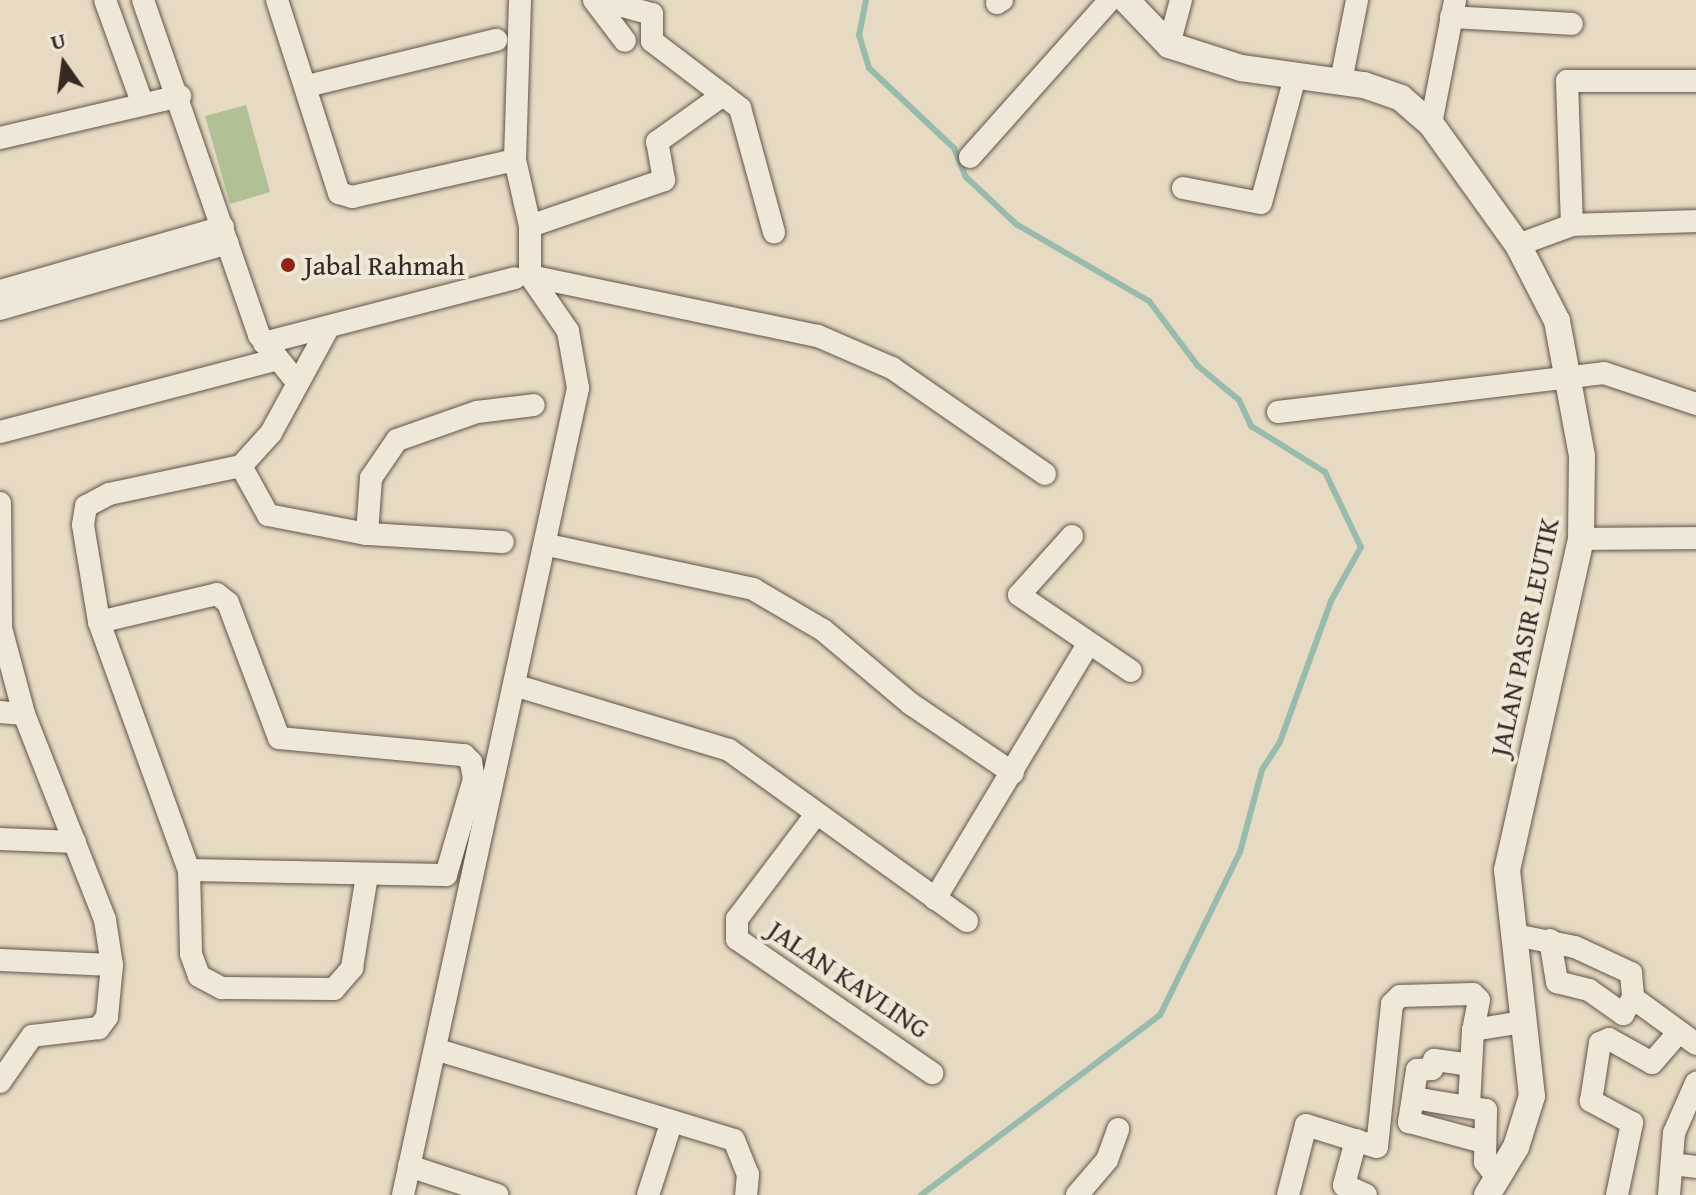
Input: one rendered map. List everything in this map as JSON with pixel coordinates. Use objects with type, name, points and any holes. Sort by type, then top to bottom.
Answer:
[{"type":"street","points":[[105,0],[142,102]]},
{"type":"street","points":[[143,0],[270,351],[296,381]]},
{"type":"street","points":[[277,0],[343,195],[515,160]]},
{"type":"street","points":[[403,1195],[438,1050],[548,545],[578,388],[568,331],[522,277],[530,226],[515,160],[520,0]]},
{"type":"street","points":[[597,0],[625,41]]},
{"type":"street","points":[[597,0],[652,14],[652,41],[740,108],[774,232]]},
{"type":"street","points":[[970,157],[1110,0]]},
{"type":"street","points":[[1126,0],[1169,45]]},
{"type":"street","points":[[1169,45],[1181,0]]},
{"type":"street","points":[[1341,81],[1357,0]]},
{"type":"street","points":[[1431,124],[1453,9],[1572,24]]},
{"type":"street","points":[[307,86],[496,40]]},
{"type":"street","name":"JALAN PASIR LEUTIK","points":[[1169,45],[1295,77],[1341,81],[1401,98],[1431,124],[1518,245],[1550,301],[1571,378],[1582,456],[1581,539],[1507,870],[1532,1096],[1493,1190]]},
{"type":"street","points":[[1183,188],[1261,203],[1295,77]]},
{"type":"street","points":[[1572,225],[1567,81],[1696,81]]},
{"type":"street","points":[[530,226],[664,180],[657,142],[723,95]]},
{"type":"street","points":[[0,138],[142,102],[180,96]]},
{"type":"street","points":[[1518,245],[1572,225],[1696,221]]},
{"type":"street","points":[[0,309],[13,293],[226,235]]},
{"type":"street","points":[[0,432],[326,332],[522,277],[818,336],[892,368],[1045,474]]},
{"type":"street","points":[[326,332],[296,381],[271,433],[241,466],[109,494],[86,506],[99,622],[189,870],[191,954],[199,976],[222,988],[334,989],[352,968],[367,875]]},
{"type":"street","points":[[1278,412],[1611,373],[1696,404]]},
{"type":"street","points":[[367,534],[371,478],[397,440],[464,415],[534,405]]},
{"type":"street","points":[[241,466],[268,515],[367,534],[503,542]]},
{"type":"street","points":[[0,503],[0,629],[24,714],[105,920],[112,965],[107,1017],[99,1028],[32,1036],[0,1082]]},
{"type":"street","points":[[1072,536],[1019,595],[1131,671]]},
{"type":"street","points":[[1581,539],[1696,538]]},
{"type":"street","points":[[548,545],[741,582],[823,630],[911,704],[1013,773]]},
{"type":"street","points":[[99,622],[217,594],[228,603],[279,738],[464,755],[474,779],[446,875],[189,870]]},
{"type":"street","points":[[935,899],[1088,644]]},
{"type":"street","points":[[517,686],[729,750],[814,817],[967,921]]},
{"type":"street","points":[[0,712],[24,714]]},
{"type":"street","name":"JALAN KAVLING","points":[[814,817],[737,919],[737,939],[932,1073]]},
{"type":"street","points":[[0,839],[75,842]]},
{"type":"street","points":[[1515,935],[1550,940],[1631,973],[1633,998],[1623,1014],[1589,990],[1557,982],[1550,940]]},
{"type":"street","points":[[0,960],[112,965]]},
{"type":"street","points":[[1288,1195],[1306,1125],[1377,1147],[1392,1004],[1400,996],[1473,994],[1479,1000],[1473,1030],[1469,1106]]},
{"type":"street","points":[[1617,1195],[1632,1123],[1591,1101],[1600,1043],[1609,1039],[1652,1063],[1687,1039],[1633,998]]},
{"type":"street","points":[[1473,1030],[1523,1022]]},
{"type":"street","points":[[438,1050],[671,1124],[734,1140],[748,1174],[746,1195]]},
{"type":"street","points":[[1471,1065],[1434,1060],[1432,1069],[1417,1070],[1409,1122],[1483,1142]]},
{"type":"street","points":[[1669,1195],[1672,1164],[1696,1083]]},
{"type":"street","points":[[1414,1098],[1486,1110],[1483,1142],[1493,1190]]},
{"type":"street","points":[[648,1195],[671,1124]]},
{"type":"street","points":[[1077,1195],[1107,1160],[1118,1129]]},
{"type":"street","points":[[1356,1140],[1344,1185],[1366,1195]]},
{"type":"street","points":[[1672,1164],[1696,1167]]},
{"type":"street","points":[[409,1166],[497,1195]]},
{"type":"green space","points":[[246,105],[270,192],[230,204],[205,116]]},
{"type":"waterway","points":[[866,0],[859,35],[869,68],[954,148],[966,177],[1016,224],[1149,301],[1198,366],[1239,400],[1251,426],[1325,472],[1361,547],[1331,601],[1280,742],[1262,770],[1240,852],[1160,1015],[921,1195]]},
{"type":"place","name":"Jabal Rahmah","points":[[288,265]]}]
